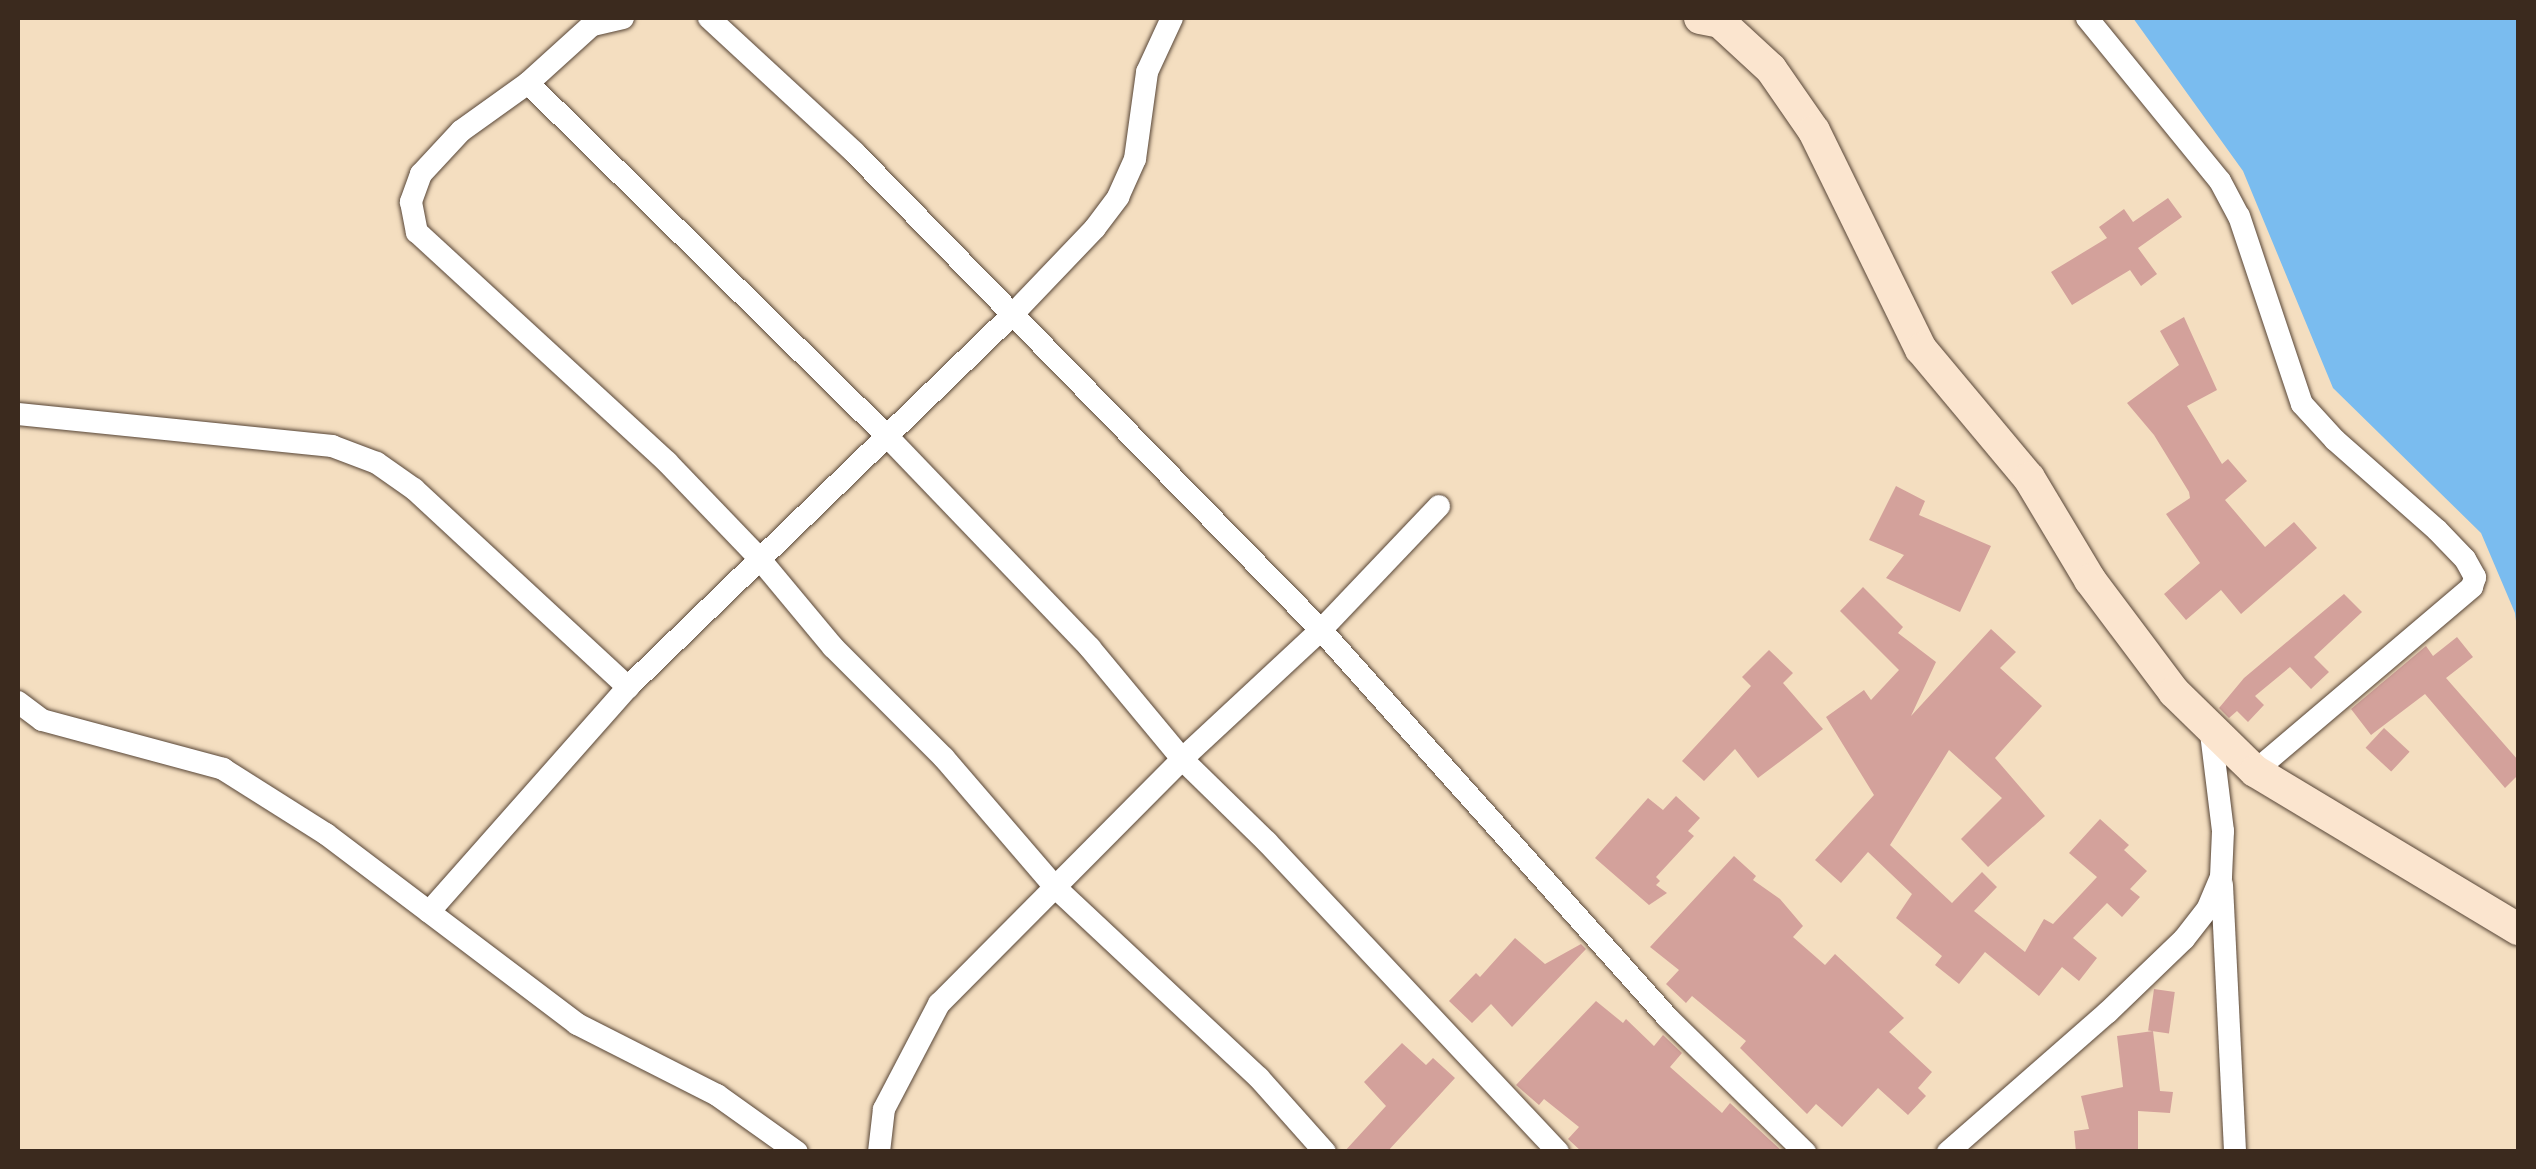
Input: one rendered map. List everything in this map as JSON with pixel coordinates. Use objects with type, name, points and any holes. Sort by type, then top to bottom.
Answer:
[{"type":"street","points":[[623,18],[594,21],[528,83],[461,131],[422,174],[411,202],[417,232],[666,462],[758,557],[833,647],[944,758],[1056,888],[1260,1078],[1325,1152]]},
{"type":"street","points":[[708,18],[854,152],[1321,630],[1668,1018],[1804,1152]]},
{"type":"street","points":[[429,912],[628,687],[758,557],[1012,316],[1095,228],[1118,197],[1135,159],[1147,72],[1172,18]]},
{"type":"street","points":[[2087,18],[2220,181],[2239,216],[2302,404],[2334,440],[2437,530],[2465,559],[2475,577],[2462,596],[2255,771]]},
{"type":"street","points":[[1712,19],[1772,69],[1814,131],[1921,349],[2029,478],[2090,580],[2212,733],[2255,771],[2518,930]]},
{"type":"street","points":[[528,83],[886,435],[1090,648],[1182,758],[1267,842],[1558,1152]]},
{"type":"street","points":[[18,414],[332,446],[377,463],[414,490],[628,687]]},
{"type":"street","points":[[879,1152],[884,1109],[939,1004],[1182,758],[1321,630],[1439,506]]},
{"type":"street","points":[[18,702],[42,720],[223,769],[326,834],[577,1024],[716,1095],[797,1152]]},
{"type":"street","points":[[2212,733],[2223,831],[2221,877],[2235,1152]]},
{"type":"street","points":[[1948,1152],[2184,939],[2207,910],[2221,877]]},
{"type":"water","points":[[2133,18],[2518,18],[2518,637],[2515,613],[2481,533],[2333,388],[2243,171]]},
{"type":"building","points":[[2168,198],[2182,217],[2138,248],[2157,274],[2141,286],[2130,270],[2072,305],[2051,272],[2107,238],[2099,227],[2124,209],[2133,222]]},
{"type":"building","points":[[2184,317],[2217,390],[2187,406],[2222,464],[2228,459],[2247,481],[2225,500],[2265,547],[2294,522],[2317,548],[2241,614],[2221,590],[2186,620],[2164,594],[2200,563],[2166,514],[2190,498],[2189,492],[2154,435],[2127,403],[2179,365],[2160,331]]},
{"type":"building","points":[[1896,486],[1925,501],[1919,515],[1991,546],[1960,612],[1886,578],[1904,555],[1869,540]]},
{"type":"building","points":[[1863,587],[1903,627],[1898,633],[1936,662],[1911,716],[1991,629],[2016,652],[2000,668],[2042,706],[1995,758],[2045,816],[1988,867],[1961,839],[2002,798],[1949,750],[1890,845],[1952,903],[1982,872],[1997,887],[1974,911],[2025,952],[2044,919],[2053,924],[2097,877],[2069,853],[2100,819],[2129,845],[2124,850],[2147,871],[2130,889],[2140,897],[2122,917],[2107,903],[2073,938],[2097,958],[2079,981],[2062,967],[2039,996],[1985,952],[1959,984],[1935,965],[1942,956],[1896,918],[1912,894],[1868,852],[1841,883],[1815,860],[1874,795],[1826,717],[1864,690],[1871,700],[1899,670],[1840,611]]},
{"type":"building","points":[[2344,594],[2362,612],[2314,657],[2329,672],[2311,689],[2290,667],[2255,696],[2264,705],[2248,722],[2237,711],[2229,718],[2219,708],[2244,678]]},
{"type":"building","points":[[2457,637],[2473,657],[2446,678],[2518,760],[2518,775],[2505,788],[2425,694],[2371,735],[2351,709],[2426,646],[2433,656]]},
{"type":"building","points":[[1769,650],[1793,673],[1783,683],[1823,729],[1758,778],[1735,749],[1704,781],[1682,761],[1751,686],[1742,677]]},
{"type":"building","points":[[2384,728],[2410,752],[2391,772],[2366,748]]},
{"type":"building","points":[[1676,796],[1700,818],[1688,831],[1694,836],[1656,877],[1660,881],[1656,885],[1667,893],[1649,905],[1595,858],[1648,798],[1663,810]]},
{"type":"building","points":[[1734,856],[1756,876],[1753,880],[1780,899],[1803,926],[1793,937],[1825,965],[1835,954],[1904,1018],[1889,1032],[1932,1072],[1918,1088],[1926,1096],[1908,1115],[1878,1088],[1842,1127],[1816,1104],[1807,1114],[1740,1048],[1746,1041],[1692,996],[1686,1003],[1666,984],[1679,970],[1650,947]]},
{"type":"building","points":[[1515,938],[1545,964],[1581,944],[1586,949],[1512,1027],[1491,1004],[1472,1023],[1449,1001],[1476,973],[1480,977]]},
{"type":"building","points":[[2154,989],[2175,992],[2169,1034],[2148,1031]]},
{"type":"building","points":[[1596,1001],[1623,1023],[1626,1019],[1654,1046],[1663,1035],[1682,1053],[1670,1067],[1722,1113],[1730,1103],[1783,1152],[1582,1152],[1568,1139],[1579,1127],[1544,1099],[1539,1105],[1516,1085]]},
{"type":"building","points":[[2153,1031],[2160,1091],[2173,1092],[2170,1113],[2138,1111],[2138,1151],[2076,1152],[2074,1131],[2089,1129],[2081,1096],[2123,1087],[2117,1036]]},
{"type":"building","points":[[1402,1043],[1426,1065],[1433,1058],[1455,1078],[1387,1152],[1344,1152],[1386,1106],[1364,1082]]}]
